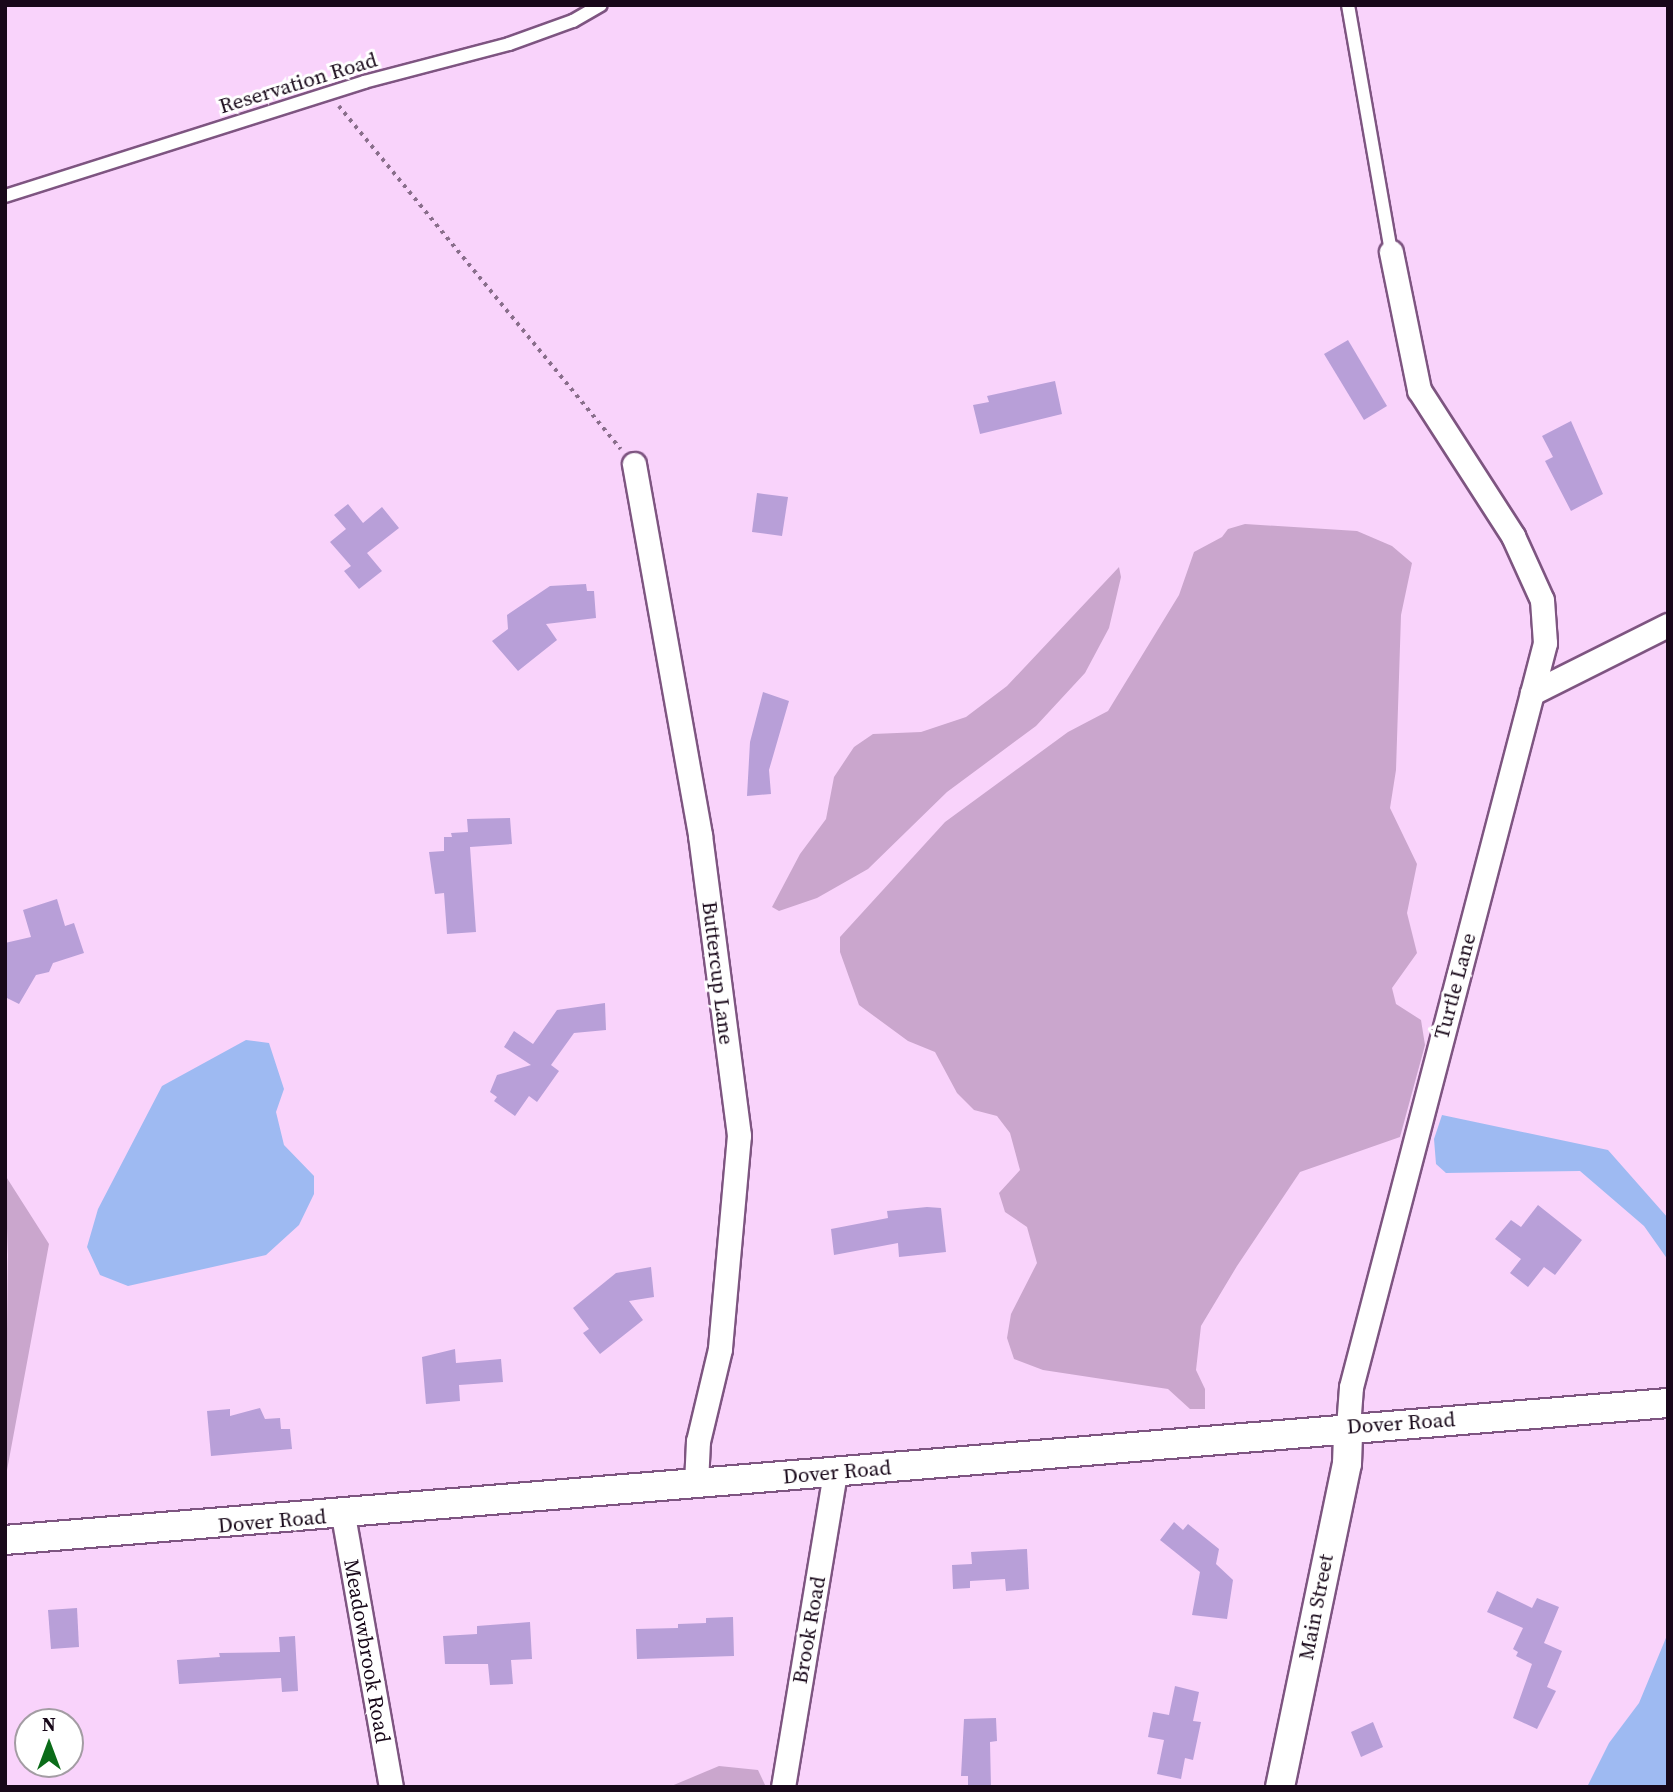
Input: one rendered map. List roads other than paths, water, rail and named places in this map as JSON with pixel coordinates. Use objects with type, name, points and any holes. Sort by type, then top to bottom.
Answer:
[{"type":"street","name":"Turtle Lane","points":[[1348,1427],[1351,1387],[1545,643],[1542,600],[1513,537],[1419,390],[1391,252]]},
{"type":"street","name":"Buttercup Lane","points":[[634,464],[700,835],[739,1135],[720,1349],[698,1441],[696,1484]]},
{"type":"street","points":[[1532,693],[1668,625]]},
{"type":"street","name":"Dover Road","points":[[5,1540],[343,1515],[1348,1427],[1668,1403]]},
{"type":"street","name":"Main Street","points":[[1280,1787],[1347,1464],[1348,1427]]},
{"type":"street","name":"Brook Road","points":[[783,1787],[835,1473]]},
{"type":"street","name":"Meadowbrook Road","points":[[343,1515],[391,1787]]},
{"type":"lane","name":"Reservation Road","points":[[5,196],[329,93],[509,44],[601,5]]},
{"type":"lane","points":[[1348,5],[1391,252]]},
{"type":"water","points":[[246,1040],[269,1043],[284,1089],[276,1112],[284,1145],[314,1176],[314,1194],[299,1225],[266,1255],[128,1286],[100,1275],[87,1247],[98,1209],[162,1086]]},
{"type":"water","points":[[1442,1115],[1608,1150],[1668,1218],[1668,1260],[1644,1226],[1580,1171],[1446,1173],[1436,1164],[1434,1139]]},
{"type":"water","points":[[1668,1633],[1668,1787],[1587,1787],[1609,1743],[1639,1703]]}]
